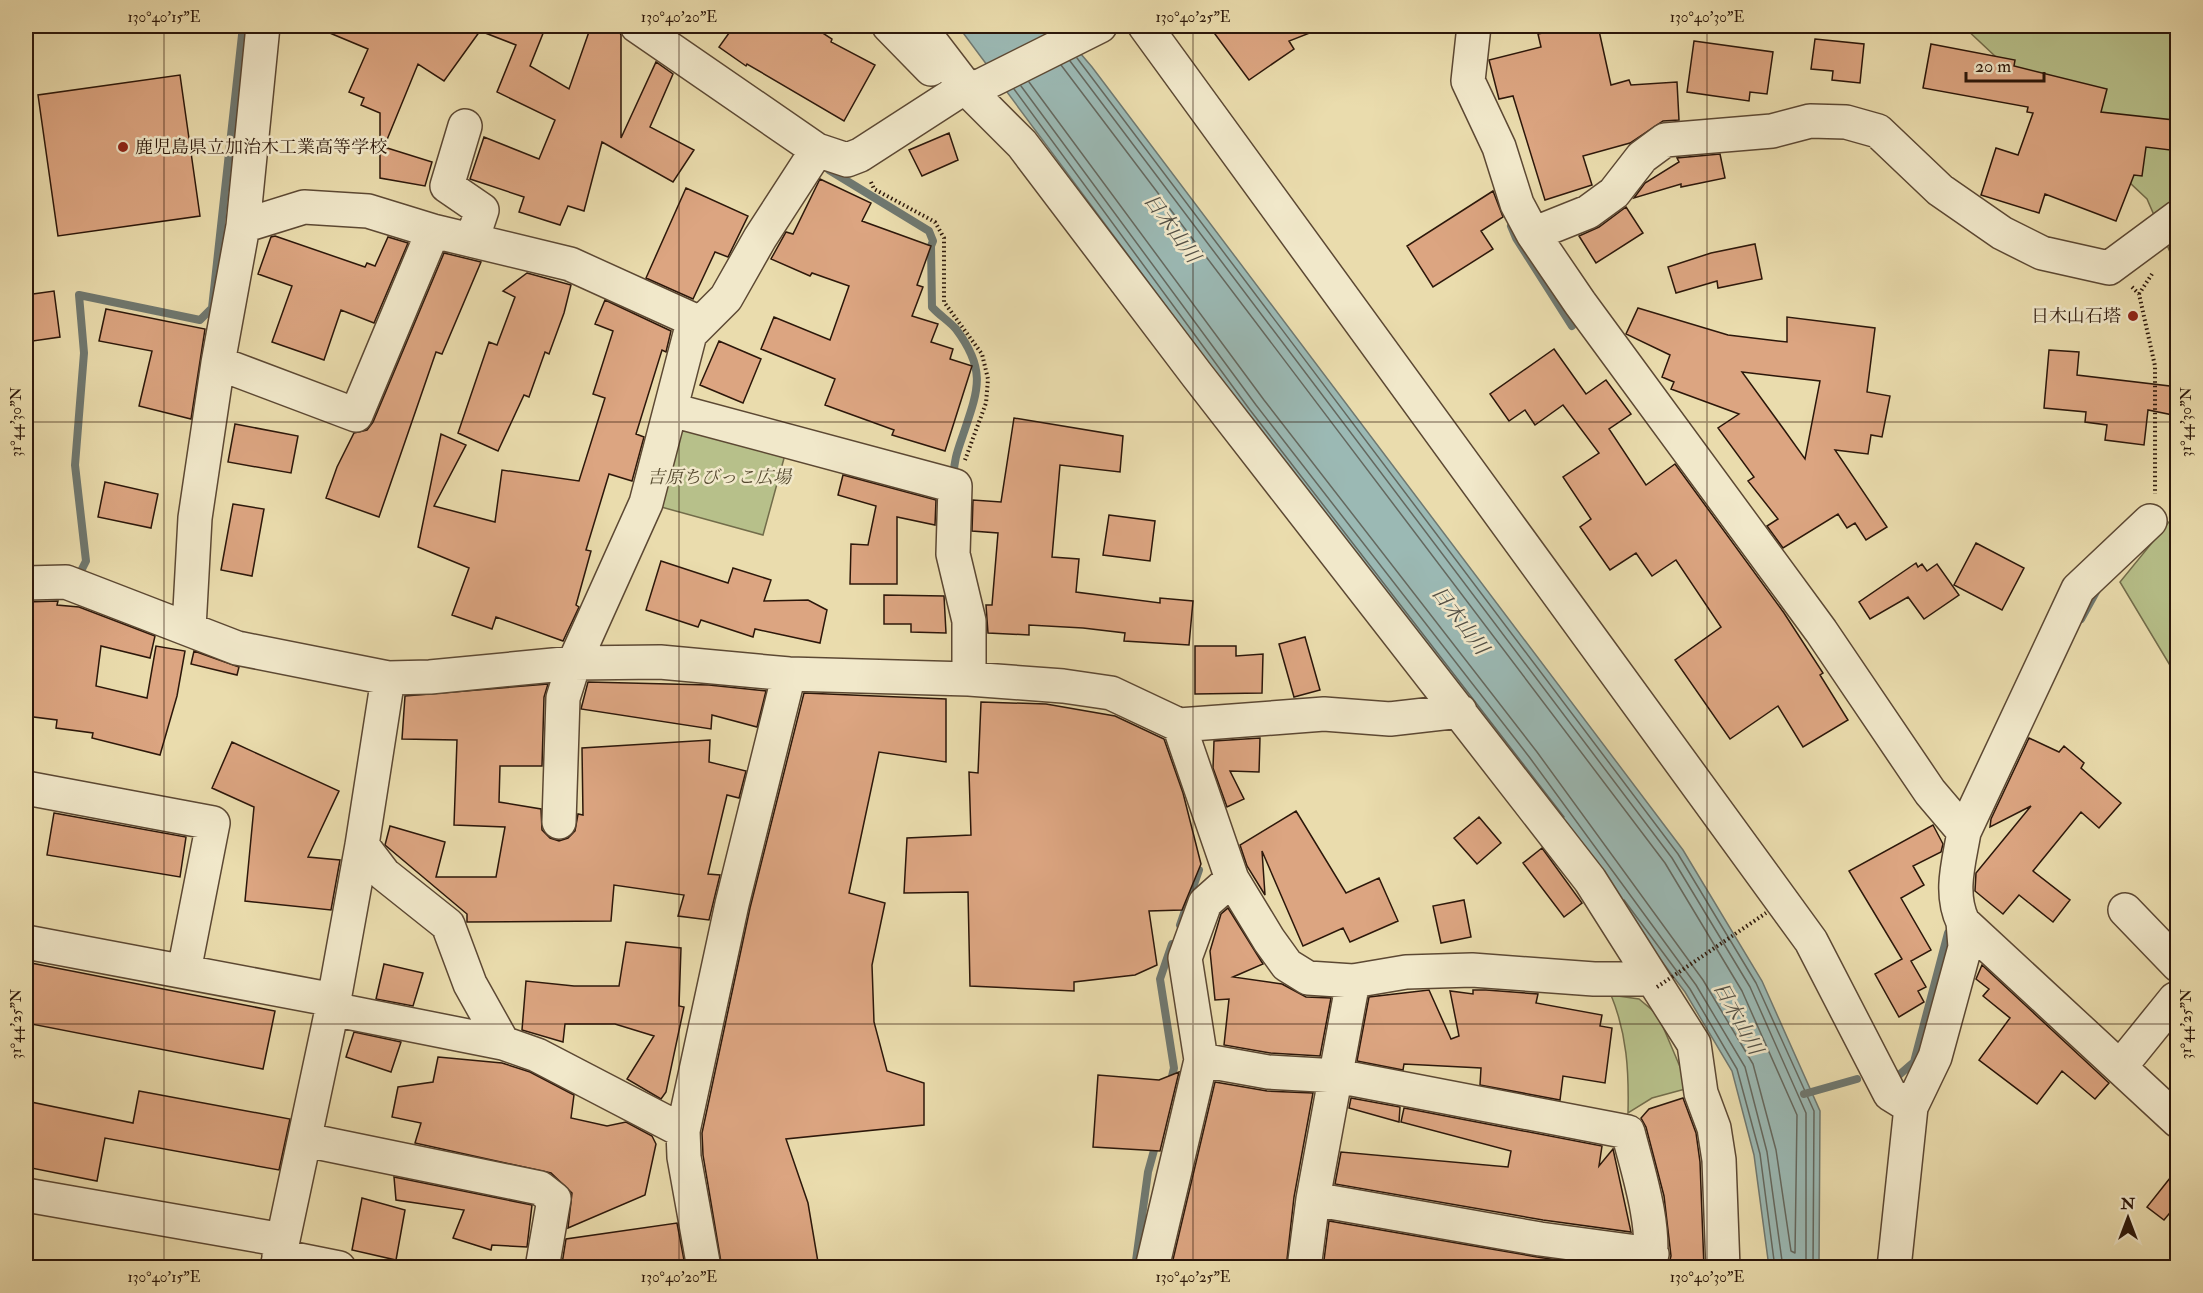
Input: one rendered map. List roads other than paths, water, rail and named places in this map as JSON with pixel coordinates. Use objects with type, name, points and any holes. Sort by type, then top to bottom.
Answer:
[{"type":"street","points":[[189,628],[195,518],[218,363],[243,226],[263,26]]},
{"type":"street","points":[[637,26],[817,150],[847,160],[860,155],[969,89],[1100,26]]},
{"type":"street","points":[[889,26],[969,89]]},
{"type":"street","points":[[919,26],[969,89],[1022,144],[1197,375],[1590,880],[1694,1044],[1701,1093],[1714,1128],[1719,1160],[1723,1268]]},
{"type":"street","points":[[1145,26],[1810,941],[1890,1094],[1911,1107]]},
{"type":"street","points":[[1474,26],[1468,81],[1499,147],[1517,204],[1533,234],[1587,312],[1821,631],[1930,792],[1964,832]]},
{"type":"street","points":[[1533,234],[1588,212],[1614,193],[1642,157],[1665,140],[1772,131],[1810,121],[1846,122],[1878,131],[1940,190],[2002,233],[2042,253],[2109,268],[2178,218]]},
{"type":"street","points":[[465,126],[447,186],[482,210],[472,240]]},
{"type":"street","points":[[559,822],[563,698],[574,663],[642,511],[672,410],[690,334],[726,298],[760,238],[817,150]]},
{"type":"street","points":[[243,226],[304,207],[368,211],[433,231],[570,264],[700,323]]},
{"type":"street","points":[[218,363],[356,415],[433,231]]},
{"type":"street","points":[[672,410],[955,486],[953,554],[969,621],[969,679]]},
{"type":"street","points":[[2150,521],[2078,588],[1964,832],[1954,894],[1956,908],[1963,922],[2178,1121]]},
{"type":"street","points":[[26,583],[66,582],[237,648],[388,678],[430,677],[574,663],[660,662],[789,674],[969,679],[1063,686],[1111,693],[1179,725],[1324,714],[1390,719],[1460,711]]},
{"type":"street","points":[[705,1268],[684,1157],[682,1131],[732,904],[789,674]]},
{"type":"street","points":[[280,1255],[333,1005],[362,845],[388,678]]},
{"type":"street","points":[[1179,725],[1232,879],[1287,965],[1308,978],[1353,981],[1406,972],[1472,970],[1654,983]]},
{"type":"street","points":[[26,788],[213,823],[184,971]]},
{"type":"street","points":[[362,845],[384,874],[448,925],[470,984],[503,1043]]},
{"type":"street","points":[[1152,1268],[1201,1060],[1185,958],[1205,903],[1232,879]]},
{"type":"street","points":[[2125,910],[2178,965]]},
{"type":"street","points":[[1894,1268],[1911,1107],[1935,1057],[1965,947],[1963,922]]},
{"type":"street","points":[[26,942],[184,971],[503,1043],[537,1055],[682,1131]]},
{"type":"street","points":[[1304,1268],[1313,1199],[1353,981]]},
{"type":"street","points":[[2120,1067],[2177,998]]},
{"type":"street","points":[[1201,1060],[1268,1071],[1337,1076],[1628,1132],[1644,1197],[1650,1261],[1313,1199]]},
{"type":"street","points":[[306,1140],[540,1188],[554,1199],[542,1268]]},
{"type":"street","points":[[26,1195],[339,1268]]},
{"type":"water","name":"日木山川","points":[[958,26],[1057,26],[1092,67],[1683,850],[1762,981],[1820,1111],[1819,1267],[1769,1267],[1754,1155],[1732,1071],[1685,992],[1246,414]]},
{"type":"waterway","points":[[82,569],[86,561],[75,465],[84,353],[79,295],[200,320],[212,308],[243,26]]},
{"type":"waterway","points":[[829,170],[929,231],[933,241],[931,246],[932,307],[956,329],[966,343],[976,368],[976,391],[955,460],[954,477]]},
{"type":"waterway","points":[[1511,226],[1516,238],[1572,326]]},
{"type":"waterway","points":[[2081,619],[2097,590]]},
{"type":"waterway","points":[[1180,925],[1199,870]]},
{"type":"waterway","points":[[1899,1075],[1914,1062],[1948,933]]},
{"type":"waterway","points":[[1170,1085],[1174,1068],[1160,979],[1172,944]]},
{"type":"waterway","points":[[1804,1094],[1857,1079]]},
{"type":"waterway","points":[[1135,1268],[1148,1172],[1156,1143]]},
{"type":"place","name":"鹿児島県立加治木工業高等学校","points":[[123,147]]},
{"type":"place","name":"日木山石塔","points":[[2133,316]]},
{"type":"park label","name":"吉原ちびっこ広場","points":[[719,477]]}]
